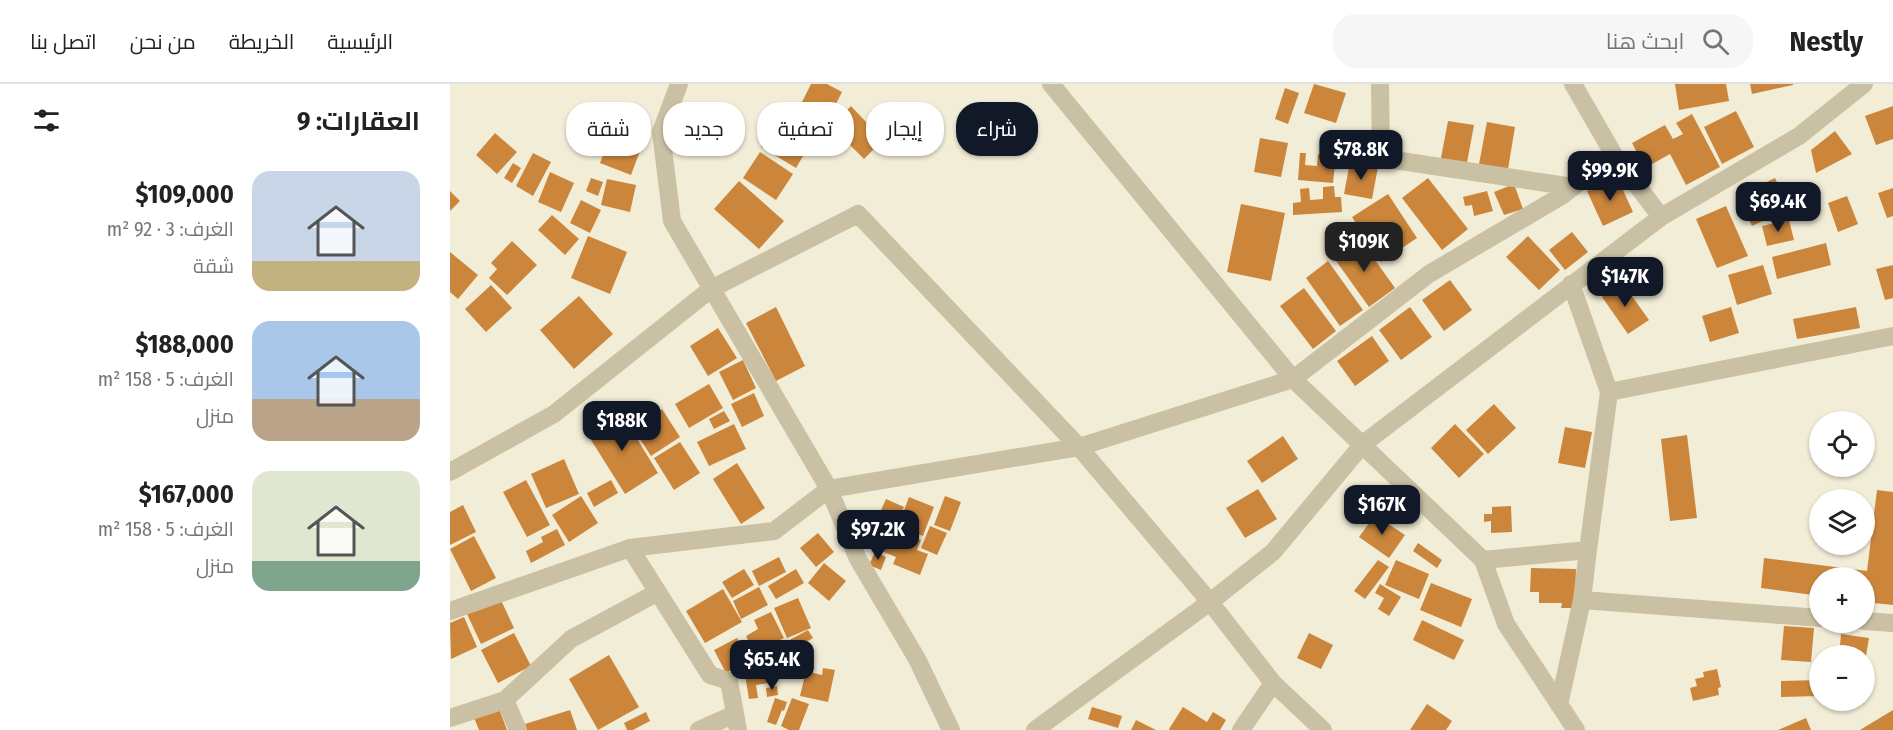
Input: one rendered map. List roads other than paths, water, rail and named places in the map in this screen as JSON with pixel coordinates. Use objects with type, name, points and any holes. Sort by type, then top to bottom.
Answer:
[{"type":"street","points":[[679,84],[661,132],[672,221],[828,489],[858,559],[917,659],[951,730]]},
{"type":"street","points":[[1051,84],[1293,379],[1483,560],[1506,624],[1576,730]]},
{"type":"street","points":[[1380,84],[1381,158],[1573,187]]},
{"type":"street","points":[[1573,84],[1614,155],[1661,217]]},
{"type":"street","points":[[1035,730],[1210,602],[1273,552],[1363,444],[1661,217],[1799,136],[1864,84]]},
{"type":"street","points":[[450,611],[630,548],[774,531],[828,489],[1079,447],[1293,379],[1429,274],[1563,195],[1614,155]]},
{"type":"street","points":[[450,472],[554,414],[711,289],[858,214],[1079,447],[1210,602],[1273,683],[1323,730]]},
{"type":"street","points":[[1559,705],[1582,600],[1609,392],[1571,284]]},
{"type":"street","points":[[1609,392],[1893,336]]},
{"type":"street","points":[[630,548],[710,675],[729,681],[736,722],[699,730]]},
{"type":"street","points":[[1483,560],[1588,550]]},
{"type":"street","points":[[450,718],[505,700],[571,639],[658,592]]},
{"type":"street","points":[[1582,600],[1809,617]]},
{"type":"street","points":[[1875,622],[1893,623]]},
{"type":"street","points":[[1241,730],[1273,683]]},
{"type":"street","points":[[505,700],[518,730]]}]
